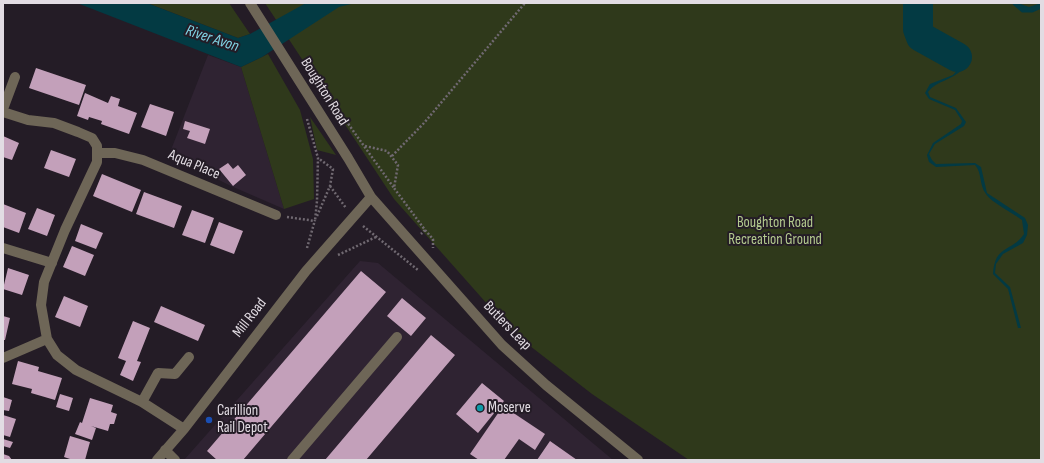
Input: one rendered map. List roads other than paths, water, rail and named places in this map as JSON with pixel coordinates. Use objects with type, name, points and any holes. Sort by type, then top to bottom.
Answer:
[{"type":"street","name":"Boughton Road","points":[[250,3],[371,197]]},
{"type":"street","points":[[16,77],[3,110],[28,120],[54,123],[78,132],[92,138],[97,146],[97,162],[65,230],[44,282],[41,306],[47,339],[57,355],[76,370],[142,402],[184,429]]},
{"type":"street","name":"Aqua Place","points":[[97,153],[115,153],[144,160],[276,215]]},
{"type":"street","name":"Butlers Leap","points":[[371,197],[502,345],[546,385],[635,459]]},
{"type":"street","name":"Mill Road","points":[[157,460],[184,429],[306,271],[371,197]]},
{"type":"street","points":[[3,248],[52,263]]},
{"type":"street","points":[[292,460],[396,337]]},
{"type":"street","points":[[3,358],[47,339]]},
{"type":"street","points":[[142,402],[158,373],[175,374],[189,357]]},
{"type":"street","points":[[165,450],[175,460]]},
{"type":"water","name":"River Avon","points":[[77,3],[147,3],[238,38],[250,34],[306,3],[355,3],[339,7],[262,57],[241,67]]},
{"type":"water","points":[[916,3],[919,3],[919,26],[924,36],[948,48],[961,59],[962,70],[954,76],[935,85],[928,92],[930,97],[956,108],[966,122],[964,126],[935,144],[929,154],[932,160],[936,164],[975,163],[981,167],[987,193],[1025,218],[1028,225],[1027,235],[1023,243],[1003,254],[996,264],[995,273],[1010,287],[1021,328],[1018,328],[1008,289],[993,274],[994,264],[1000,253],[1014,244],[1024,234],[1022,220],[986,194],[982,187],[979,171],[975,165],[936,167],[929,162],[927,155],[933,143],[961,124],[962,121],[955,110],[929,99],[925,93],[930,84],[953,75],[958,69],[958,59],[923,39],[916,26]]},
{"type":"water","points":[[1012,3],[1018,3],[1029,7],[1041,3],[1041,8],[1025,11],[1019,9]]},
{"type":"waterway","points":[[918,3],[918,29],[921,37],[957,57]]},
{"type":"waterway","points":[[1015,3],[1023,10],[1032,10],[1041,6]]},
{"type":"place","name":"Moserve","points":[[480,408]]},
{"type":"place","name":"Carillion Rail Depot","points":[[209,420]]},
{"type":"park label","name":"Boughton Road Recreation Ground","points":[[775,232]]}]
